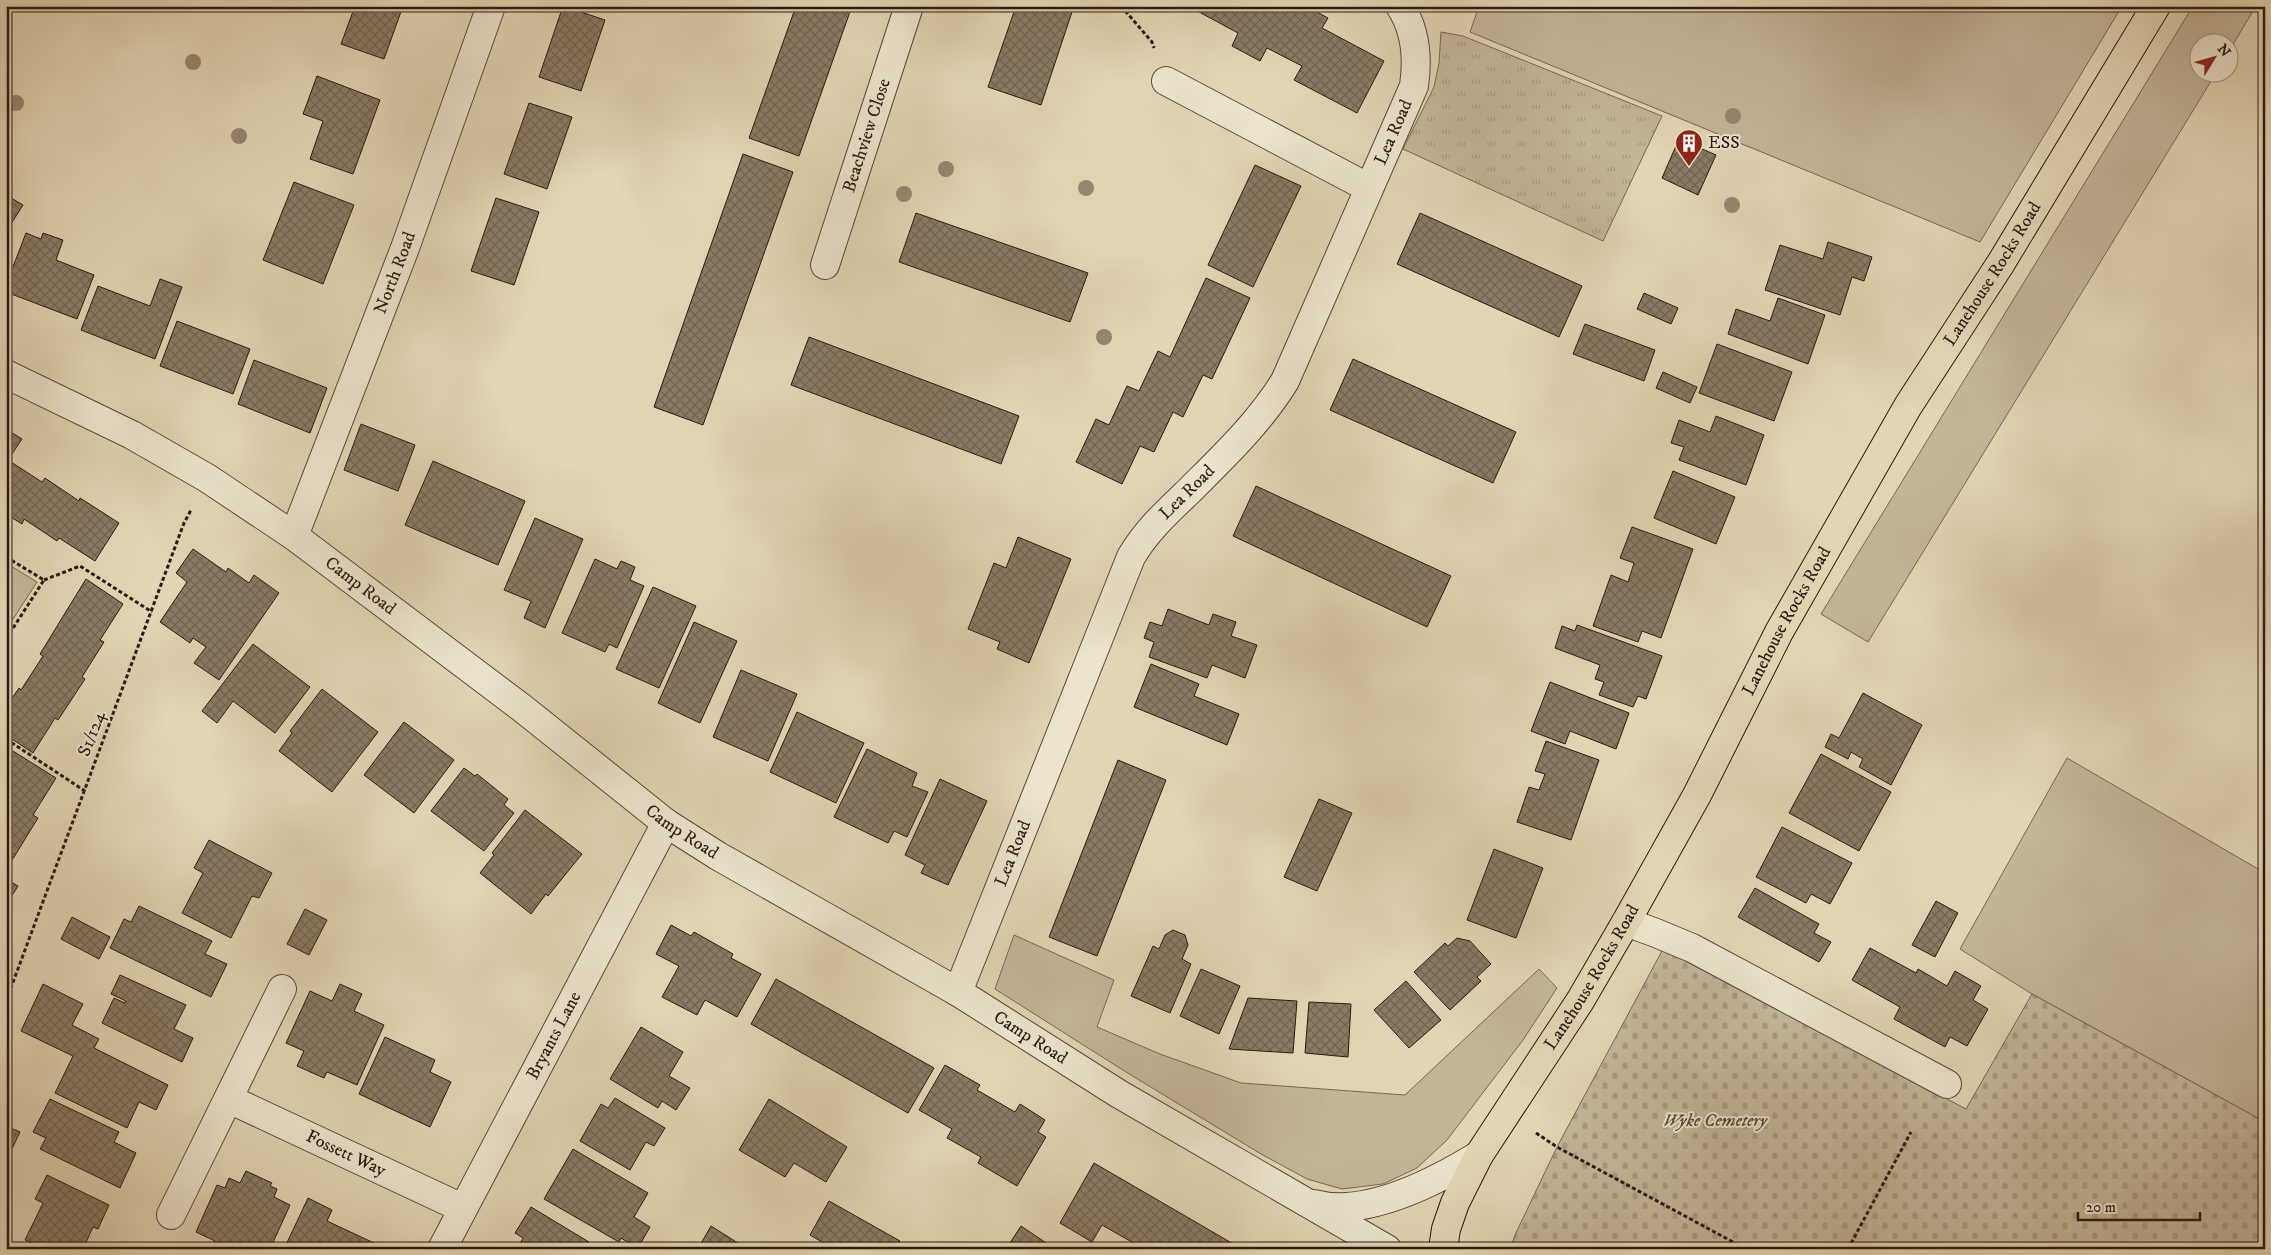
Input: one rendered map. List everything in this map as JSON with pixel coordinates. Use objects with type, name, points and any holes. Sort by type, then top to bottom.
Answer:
[{"type":"main road","name":"Lanehouse Rocks Road","points":[[1443,1249],[1446,1229],[1455,1202],[1479,1155],[1580,1001],[1626,922],[1697,795],[1779,632],[1908,406],[2001,263],[2156,6]]},
{"type":"street","name":"North Road","points":[[294,536],[405,248],[491,6]]},
{"type":"street","name":"Beachview Close","points":[[825,265],[908,6]]},
{"type":"street","name":"Lea Road","points":[[958,992],[1131,557],[1150,529],[1246,434],[1270,406],[1285,381],[1414,86],[1417,65],[1415,45],[1411,28],[1400,6]]},
{"type":"street","points":[[1166,81],[1369,188]]},
{"type":"street","name":"Camp Road","points":[[6,374],[132,435],[207,478],[294,536],[522,708],[666,823],[718,856],[958,992],[1119,1094],[1387,1249]]},
{"type":"street","name":"Bryants Lane","points":[[442,1249],[666,823]]},
{"type":"street","points":[[1626,922],[1656,932],[1692,948],[1947,1084]]},
{"type":"street","points":[[172,1215],[282,989]]},
{"type":"street","name":"Fossett Way","points":[[229,1099],[462,1208]]},
{"type":"street","points":[[1303,1201],[1326,1207],[1354,1206],[1379,1201],[1432,1181],[1479,1155]]},
{"type":"path","points":[[1121,6],[1152,42],[1166,81]]},
{"type":"path","name":"S1/124","points":[[6,1001],[184,523],[207,478]]},
{"type":"path","points":[[6,557],[44,580]]},
{"type":"path","points":[[6,639],[44,580],[80,566],[152,612]]},
{"type":"path","points":[[6,739],[85,792]]},
{"type":"path","points":[[1848,1249],[1911,1132]]},
{"type":"path","points":[[1557,1147],[1746,1249]]},
{"type":"green space","points":[[1479,6],[2122,6],[1980,242],[1470,32]]},
{"type":"green space","points":[[2193,6],[2256,6],[2238,36],[2238,32],[2188,32],[2188,82],[2210,82],[1868,642],[1821,614]]},
{"type":"green space","points":[[1441,32],[1463,36],[1662,116],[1603,241],[1403,149],[1434,87],[1439,63]]},
{"type":"green space","points":[[6,563],[37,582],[6,630]]},
{"type":"green space","points":[[2067,758],[2265,873],[2265,1122],[2032,994],[1960,949]]},
{"type":"green space","points":[[1014,935],[1114,980],[1097,1027],[1160,1054],[1241,1083],[1405,1095],[1539,969],[1557,988],[1523,1040],[1447,1140],[1417,1168],[1383,1184],[1342,1189],[1307,1179],[1261,1154],[995,989]]},
{"type":"green space","name":"Wyke Cemetery","points":[[1663,949],[1966,1109],[2032,994],[2265,1122],[2265,1249],[1510,1249],[1557,1147]]},
{"type":"building","points":[[355,6],[403,6],[384,59],[341,44]]},
{"type":"building","points":[[563,6],[605,20],[581,91],[539,77]]},
{"type":"building","points":[[796,6],[852,6],[799,156],[749,138]]},
{"type":"building","points":[[1016,6],[1074,6],[1041,105],[988,87]]},
{"type":"building","points":[[1188,6],[1306,6],[1328,18],[1322,28],[1384,61],[1357,113],[1294,80],[1302,66],[1267,48],[1260,61],[1232,46],[1238,33]]},
{"type":"building","points":[[317,76],[380,100],[353,174],[310,159],[323,121],[303,114]]},
{"type":"building","points":[[529,103],[572,117],[547,189],[504,174]]},
{"type":"building","name":"ESS","points":[[1679,139],[1716,155],[1698,195],[1662,178]]},
{"type":"building","points":[[743,154],[793,172],[703,425],[654,407]]},
{"type":"building","points":[[1255,165],[1301,186],[1253,287],[1208,265]]},
{"type":"building","points":[[294,182],[354,205],[323,284],[263,260]]},
{"type":"building","points":[[6,195],[23,205],[6,232]]},
{"type":"building","points":[[496,198],[539,212],[514,285],[471,271]]},
{"type":"building","points":[[916,213],[1088,273],[1070,322],[899,262]]},
{"type":"building","points":[[1420,213],[1582,286],[1559,337],[1397,264]]},
{"type":"building","points":[[26,233],[41,239],[43,233],[63,240],[56,260],[94,275],[77,319],[6,292],[6,285]]},
{"type":"building","points":[[1828,242],[1872,257],[1864,281],[1852,277],[1840,315],[1765,290],[1780,245],[1823,259]]},
{"type":"building","points":[[1206,278],[1250,298],[1212,379],[1203,375],[1183,417],[1173,412],[1154,452],[1140,446],[1122,484],[1076,462],[1096,419],[1109,425],[1127,386],[1139,391],[1158,351],[1170,357]]},
{"type":"building","points":[[160,279],[182,287],[155,359],[81,330],[98,286],[150,306]]},
{"type":"building","points":[[1644,293],[1678,308],[1671,324],[1637,309]]},
{"type":"building","points":[[1778,298],[1825,315],[1808,364],[1728,334],[1736,309],[1770,321]]},
{"type":"building","points":[[177,321],[250,349],[233,394],[160,366]]},
{"type":"building","points":[[1585,324],[1655,350],[1644,381],[1573,354]]},
{"type":"building","points":[[809,337],[1019,416],[1001,464],[791,385]]},
{"type":"building","points":[[1717,344],[1792,372],[1774,421],[1699,393]]},
{"type":"building","points":[[1353,359],[1516,432],[1493,483],[1330,410]]},
{"type":"building","points":[[254,360],[327,388],[310,433],[238,404]]},
{"type":"building","points":[[1663,372],[1697,387],[1690,403],[1656,388]]},
{"type":"building","points":[[1716,416],[1764,435],[1746,485],[1679,460],[1684,447],[1671,443],[1679,420],[1710,432]]},
{"type":"building","points":[[361,424],[415,445],[398,491],[344,470]]},
{"type":"building","points":[[6,429],[22,439],[8,460],[42,482],[45,478],[79,501],[80,498],[119,523],[95,561],[59,538],[57,541],[24,519],[22,524],[6,514]]},
{"type":"building","points":[[433,461],[525,501],[498,565],[405,525]]},
{"type":"building","points":[[1673,471],[1735,497],[1716,544],[1654,518]]},
{"type":"building","points":[[1256,486],[1451,576],[1427,627],[1233,536]]},
{"type":"building","points":[[535,518],[583,539],[545,628],[524,618],[531,601],[504,590]]},
{"type":"building","points":[[1632,527],[1693,549],[1661,638],[1642,631],[1638,642],[1593,626],[1611,575],[1628,582],[1634,563],[1620,558]]},
{"type":"building","points":[[1018,537],[1071,559],[1029,663],[997,649],[1000,642],[968,629],[994,563],[1006,568]]},
{"type":"building","points":[[193,549],[226,572],[228,568],[249,583],[254,575],[279,593],[219,680],[194,663],[206,647],[193,638],[190,643],[160,622],[187,582],[176,573]]},
{"type":"building","points":[[595,559],[617,569],[621,561],[635,567],[630,580],[644,586],[617,648],[609,644],[605,652],[562,633]]},
{"type":"building","points":[[86,579],[123,604],[100,640],[104,642],[82,677],[85,679],[58,720],[55,718],[33,753],[6,735],[6,707],[19,688],[21,690],[43,656],[40,654]]},
{"type":"building","points":[[653,587],[696,606],[659,688],[616,669]]},
{"type":"building","points":[[1168,609],[1209,625],[1213,614],[1236,622],[1231,636],[1257,645],[1245,678],[1212,665],[1207,678],[1149,657],[1154,642],[1144,638],[1150,622],[1162,626]]},
{"type":"building","points":[[694,622],[737,641],[700,723],[658,703]]},
{"type":"building","points":[[1577,625],[1662,656],[1646,699],[1638,696],[1633,707],[1599,695],[1604,682],[1595,679],[1600,665],[1555,648],[1562,626],[1575,631]]},
{"type":"building","points":[[253,644],[310,687],[275,733],[233,701],[217,723],[202,711]]},
{"type":"building","points":[[1151,664],[1199,684],[1194,696],[1239,714],[1227,745],[1134,707]]},
{"type":"building","points":[[741,670],[797,694],[768,761],[713,737]]},
{"type":"building","points":[[1550,682],[1629,713],[1616,749],[1570,731],[1565,744],[1531,731]]},
{"type":"building","points":[[322,689],[378,732],[332,792],[279,751],[292,733],[290,731]]},
{"type":"building","points":[[1863,693],[1922,725],[1891,785],[1859,767],[1863,759],[1851,752],[1848,759],[1825,747],[1831,734],[1839,738]]},
{"type":"building","points":[[797,712],[864,743],[836,803],[770,772]]},
{"type":"building","points":[[404,722],[454,760],[414,813],[364,775]]},
{"type":"building","points":[[1546,741],[1599,760],[1571,840],[1517,822],[1529,787],[1539,790],[1545,774],[1535,771]]},
{"type":"building","points":[[867,749],[917,773],[912,786],[928,792],[907,837],[894,831],[888,843],[834,817]]},
{"type":"building","points":[[13,751],[56,778],[33,815],[38,818],[6,870],[6,761]]},
{"type":"building","points":[[1821,754],[1891,792],[1859,851],[1789,813]]},
{"type":"building","points":[[1118,760],[1166,780],[1097,956],[1049,937]]},
{"type":"building","points":[[464,768],[475,776],[477,774],[508,799],[504,805],[514,813],[484,851],[431,811]]},
{"type":"building","points":[[940,779],[987,801],[948,885],[921,873],[925,865],[905,855]]},
{"type":"building","points":[[1319,799],[1352,813],[1317,891],[1284,877]]},
{"type":"building","points":[[525,810],[582,854],[548,896],[546,894],[531,914],[480,873],[494,855],[492,853]]},
{"type":"building","points":[[1782,827],[1852,863],[1830,904],[1811,894],[1806,903],[1756,877]]},
{"type":"building","points":[[209,840],[272,873],[259,898],[252,896],[231,938],[182,913],[203,873],[194,868]]},
{"type":"building","points":[[1494,849],[1543,868],[1516,938],[1467,920]]},
{"type":"building","points":[[6,879],[18,886],[6,905]]},
{"type":"building","points":[[1755,888],[1819,924],[1814,933],[1831,942],[1819,962],[1738,917]]},
{"type":"building","points":[[1936,901],[1958,913],[1935,957],[1912,945]]},
{"type":"building","points":[[139,906],[212,941],[205,954],[227,964],[211,997],[110,948],[124,919],[131,922]]},
{"type":"building","points":[[305,909],[327,920],[309,955],[287,944]]},
{"type":"building","points":[[72,917],[110,937],[99,959],[61,939]]},
{"type":"building","points":[[671,925],[691,936],[694,932],[733,954],[731,958],[761,974],[737,1017],[705,1000],[697,1015],[662,997],[679,966],[656,954]]},
{"type":"building","points":[[1173,930],[1185,935],[1188,945],[1182,959],[1191,964],[1170,1013],[1131,996],[1153,946],[1159,949],[1165,935]]},
{"type":"building","points":[[1457,938],[1470,941],[1491,964],[1477,977],[1481,981],[1450,1010],[1414,972],[1445,943],[1448,946]]},
{"type":"building","points":[[1870,948],[1916,973],[1918,969],[1947,986],[1955,971],[1981,986],[1973,1000],[1988,1009],[1967,1046],[1950,1037],[1945,1047],[1894,1019],[1900,1007],[1852,980]]},
{"type":"building","points":[[1201,969],[1240,986],[1219,1034],[1180,1016]]},
{"type":"building","points":[[120,975],[186,1005],[174,1029],[193,1038],[182,1062],[102,1023],[114,998],[125,1003],[126,1001],[111,994]]},
{"type":"building","points":[[776,979],[934,1068],[908,1113],[751,1024]]},
{"type":"building","points":[[1406,981],[1441,1020],[1409,1048],[1374,1010]]},
{"type":"building","points":[[43,984],[83,1004],[72,1025],[99,1039],[94,1048],[168,1085],[156,1110],[139,1102],[127,1128],[55,1093],[73,1056],[21,1031]]},
{"type":"building","points":[[340,984],[362,994],[354,1011],[384,1025],[357,1085],[327,1072],[324,1078],[297,1066],[304,1051],[286,1043],[310,991],[332,1001]]},
{"type":"building","points":[[1248,998],[1297,1001],[1293,1053],[1229,1049]]},
{"type":"building","points":[[1309,1002],[1351,1004],[1348,1057],[1305,1053]]},
{"type":"building","points":[[641,1027],[683,1052],[669,1076],[690,1088],[676,1110],[662,1101],[658,1108],[610,1079]]},
{"type":"building","points":[[385,1037],[435,1060],[430,1072],[451,1082],[430,1127],[359,1094]]},
{"type":"building","points":[[945,1065],[980,1085],[977,1090],[1015,1112],[1020,1104],[1045,1120],[1038,1132],[1046,1137],[1017,1186],[978,1163],[981,1157],[947,1138],[952,1129],[919,1110]]},
{"type":"building","points":[[615,1098],[665,1128],[654,1146],[646,1142],[630,1170],[580,1141],[601,1104],[608,1108]]},
{"type":"building","points":[[50,1099],[119,1132],[114,1142],[136,1153],[120,1188],[40,1149],[46,1138],[33,1132]]},
{"type":"building","points":[[769,1099],[847,1147],[826,1182],[794,1163],[785,1177],[739,1150]]},
{"type":"building","points":[[6,1126],[20,1132],[10,1153],[6,1151]]},
{"type":"building","points":[[573,1149],[648,1193],[634,1217],[650,1227],[638,1248],[621,1238],[619,1242],[544,1199]]},
{"type":"building","points":[[1094,1163],[1242,1249],[1144,1249],[1102,1225],[1092,1242],[1060,1223]]},
{"type":"building","points":[[246,1171],[272,1183],[270,1186],[277,1189],[274,1197],[290,1205],[270,1249],[221,1249],[213,1245],[215,1241],[196,1232],[217,1185],[225,1188],[229,1178],[240,1183]]},
{"type":"building","points":[[47,1175],[109,1205],[98,1229],[93,1227],[83,1249],[44,1249],[25,1240],[43,1203],[35,1199]]},
{"type":"building","points":[[308,1198],[332,1210],[327,1221],[374,1243],[371,1249],[284,1249]]},
{"type":"building","points":[[829,1201],[900,1241],[896,1249],[834,1249],[810,1235]]},
{"type":"building","points":[[531,1207],[589,1242],[585,1249],[517,1249],[523,1238],[515,1233]]},
{"type":"building","points":[[711,1226],[741,1245],[739,1249],[699,1247]]},
{"type":"building","points":[[1021,1226],[1055,1249],[1006,1249]]},
{"type":"place","name":"ESS","points":[[1689,167]]}]
